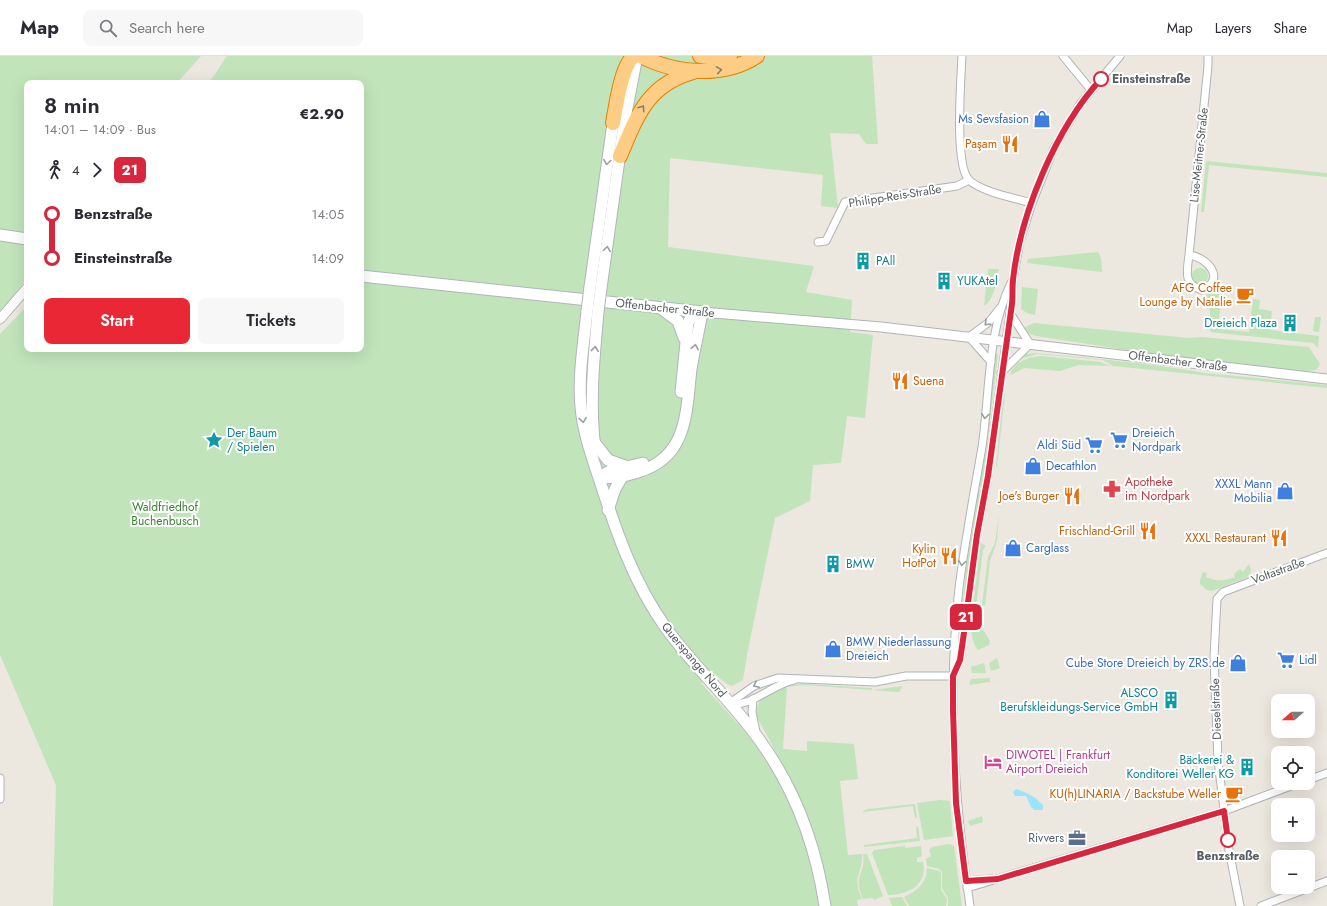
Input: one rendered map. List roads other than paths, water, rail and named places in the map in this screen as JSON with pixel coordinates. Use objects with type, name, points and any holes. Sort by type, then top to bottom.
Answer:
[{"type":"highway","points":[[613,123],[627,65],[635,56]]},
{"type":"highway","points":[[641,56],[659,64],[694,72]]},
{"type":"highway","points":[[700,56],[716,58],[730,56]]},
{"type":"highway","points":[[620,156],[635,120],[653,94],[671,80],[694,72],[729,68],[757,56]]},
{"type":"main road","name":"Querspange Nord","points":[[624,56],[613,123],[587,311],[580,381],[584,425],[608,511],[627,561],[655,612],[688,656],[758,737],[782,775],[800,812],[816,864],[825,906]]},
{"type":"main road","points":[[599,477],[594,442],[592,386],[598,312],[635,56]]},
{"type":"main road","points":[[0,235],[24,239]]},
{"type":"main road","name":"Offenbacher Straße","points":[[364,276],[702,312]]},
{"type":"main road","points":[[599,477],[610,471],[643,464],[659,454],[674,434],[679,414],[684,336],[678,321],[660,308]]},
{"type":"main road","points":[[684,350],[689,321],[702,312]]},
{"type":"main road","points":[[599,477],[622,477],[647,469],[668,455],[679,440],[686,413],[692,367],[702,312]]},
{"type":"main road","points":[[594,442],[608,460],[628,467]]},
{"type":"main road","points":[[608,511],[614,489],[622,477]]},
{"type":"street","points":[[962,56],[960,155],[963,169],[969,180],[983,188],[1032,203]]},
{"type":"street","points":[[1063,56],[1091,90]]},
{"type":"street","points":[[953,676],[960,660],[1010,313],[1013,280],[1020,241],[1032,203],[1054,148],[1080,104],[1120,56]]},
{"type":"street","name":"Lise-Meitner-Straße","points":[[1188,255],[1197,256],[1212,268],[1214,275],[1213,282],[1209,287],[1202,290],[1193,287],[1188,279],[1188,255],[1208,56]]},
{"type":"street","name":"Philipp-Reis-Straße","points":[[818,242],[826,241],[845,202],[957,186],[969,180]]},
{"type":"street","points":[[970,906],[956,803],[953,676],[959,589],[968,524],[982,446],[991,362],[1002,306],[1013,280]]},
{"type":"street","points":[[0,319],[24,291]]},
{"type":"street","points":[[991,362],[969,337],[989,322],[1002,306]]},
{"type":"street","name":"Offenbacher Straße","points":[[702,312],[881,327],[1327,379]]},
{"type":"street","points":[[1001,373],[1030,344],[1010,313]]},
{"type":"street","name":"Voltastraße","points":[[1230,589],[1327,553]]},
{"type":"street","name":"Dieselstraße","points":[[1230,589],[1220,594],[1217,599],[1215,628],[1218,761],[1229,850],[1240,906]]},
{"type":"street","points":[[730,703],[750,688],[772,679],[786,677],[875,682],[906,676],[953,676]]},
{"type":"street","points":[[730,703],[740,704],[753,699],[780,684],[806,678]]},
{"type":"street","points":[[753,699],[752,712],[758,737]]},
{"type":"street","points":[[1315,777],[1327,773]]},
{"type":"street","points":[[0,778],[0,799]]},
{"type":"street","points":[[966,885],[998,879],[1224,811],[1280,790]]},
{"type":"street","points":[[1261,906],[1327,881]]},
{"type":"water","points":[[1016,789],[1037,799],[1043,805],[1043,810],[1034,810],[1026,796],[1015,796],[1013,792]]},
{"type":"place","name":"Einsteinstraße","points":[[1101,79]]},
{"type":"place","name":"Ms Sevsfasion","points":[[1042,119]]},
{"type":"place","name":"Paşam","points":[[1010,144]]},
{"type":"place","name":"PAll","points":[[863,261]]},
{"type":"place","name":"YUKAtel","points":[[944,281]]},
{"type":"place","name":"AFG Coffee Lounge by Natalie","points":[[1245,295]]},
{"type":"place","name":"Dreieich Plaza","points":[[1290,323]]},
{"type":"place","name":"Suena","points":[[900,381]]},
{"type":"place","name":"Der Baum / Spielen","points":[[214,440]]},
{"type":"place","name":"Dreieich Nordpark","points":[[1119,440]]},
{"type":"place","name":"Aldi Süd","points":[[1094,445]]},
{"type":"place","name":"Decathlon","points":[[1033,466]]},
{"type":"place","name":"Apotheke im Nordpark","points":[[1112,489]]},
{"type":"place","name":"XXXL Mann Mobilia","points":[[1285,491]]},
{"type":"place","name":"Joe's Burger","points":[[1072,496]]},
{"type":"place","name":"Frischland-Grill","points":[[1148,531]]},
{"type":"place","name":"XXXL Restaurant","points":[[1279,538]]},
{"type":"place","name":"Carglass","points":[[1013,548]]},
{"type":"place","name":"Kylin HotPot","points":[[949,556]]},
{"type":"place","name":"BMW","points":[[833,564]]},
{"type":"place","name":"BMW Niederlassung Dreieich","points":[[833,649]]},
{"type":"place","name":"Lidl","points":[[1286,660]]},
{"type":"place","name":"Cube Store Dreieich by ZRS.de","points":[[1238,663]]},
{"type":"place","name":"ALSCO Berufskleidungs-Service GmbH","points":[[1171,700]]},
{"type":"place","name":"DIWOTEL | Frankfurt Airport Dreieich","points":[[993,762]]},
{"type":"place","name":"Bäckerei & Konditorei Weller KG","points":[[1247,767]]},
{"type":"place","name":"KU(h)LINARIA / Backstube Weller","points":[[1234,794]]},
{"type":"place","name":"Rivvers","points":[[1077,838]]},
{"type":"place","name":"Benzstraße","points":[[1228,840]]},
{"type":"park label","name":"Waldfriedhof Buchenbusch","points":[[165,514]]}]
